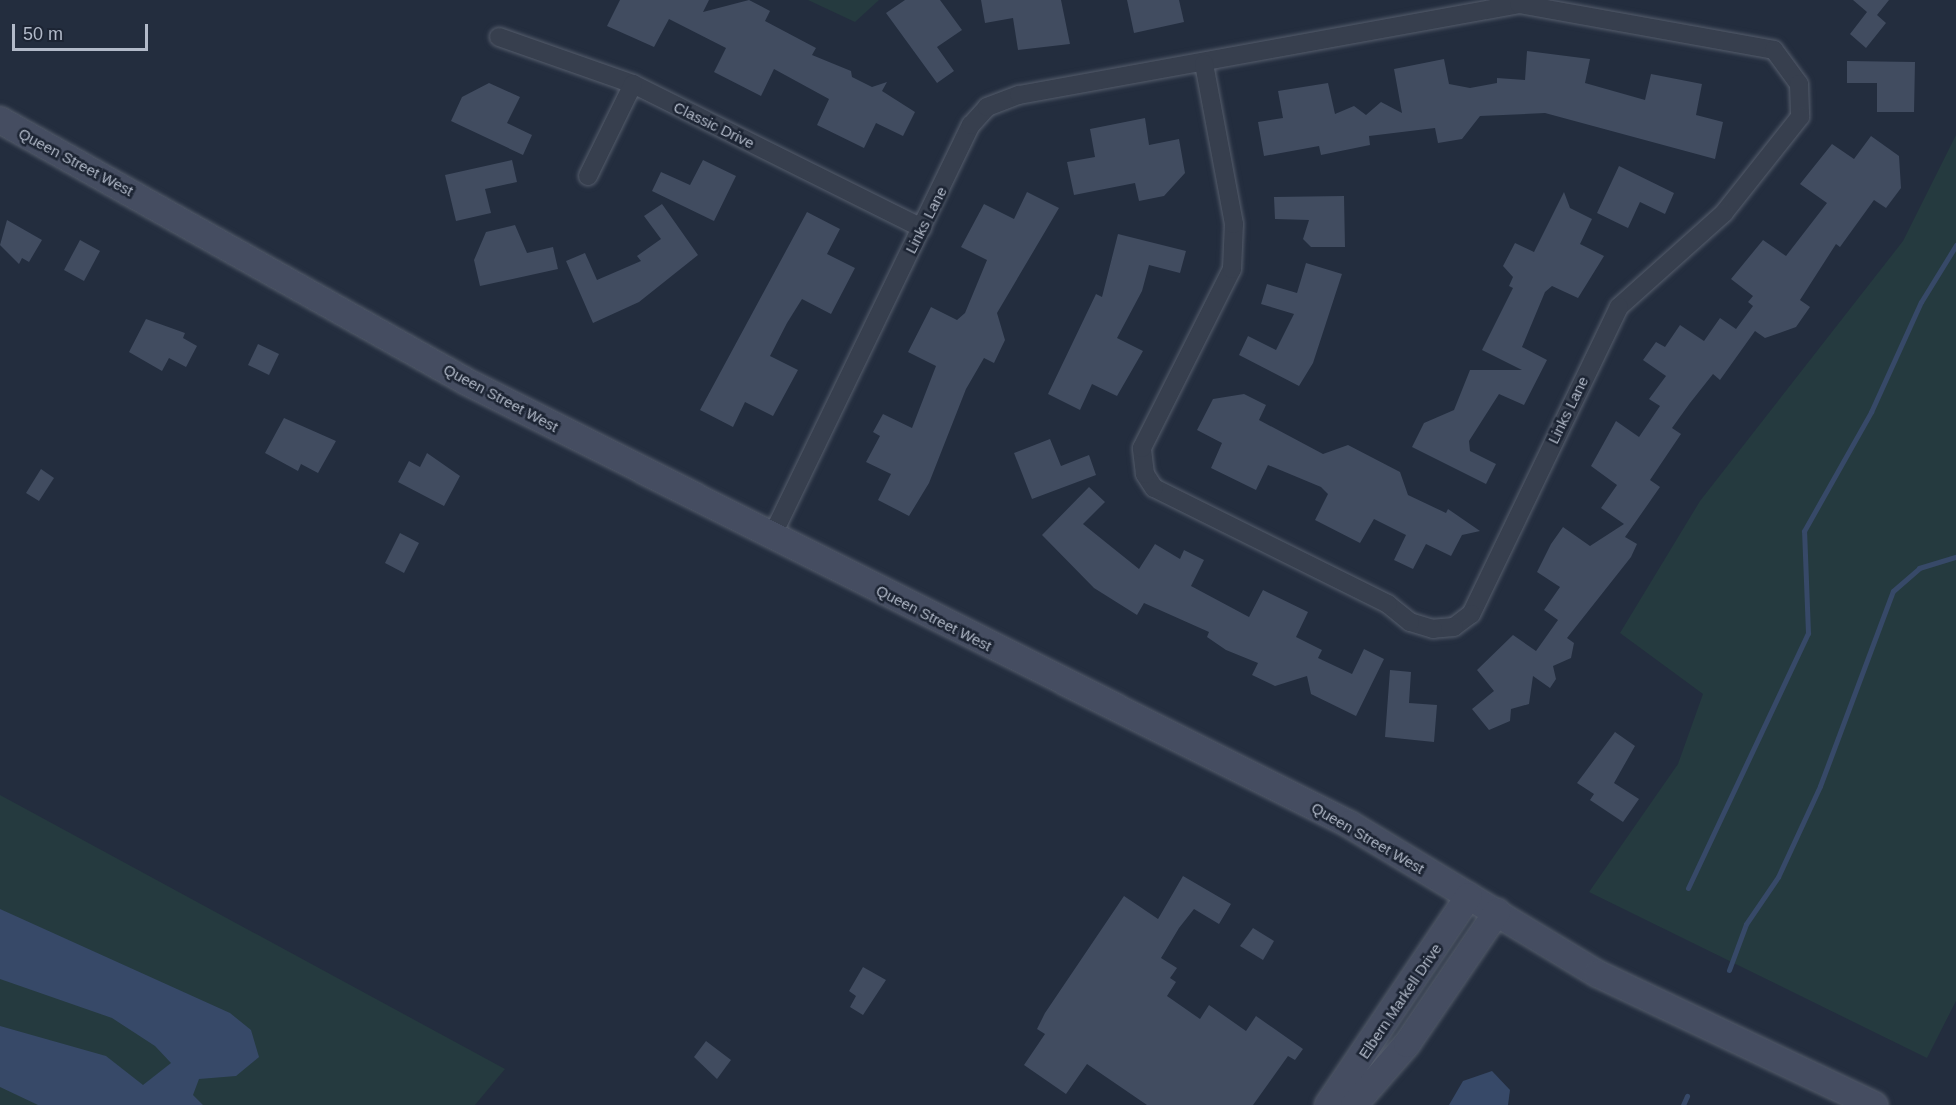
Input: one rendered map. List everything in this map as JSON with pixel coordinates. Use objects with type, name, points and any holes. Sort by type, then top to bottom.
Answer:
[{"type":"main road","name":"Queen Street West","points":[[0,120],[467,382],[1349,824],[1634,993],[1874,1105]]},
{"type":"main road","name":"Elbern Markell Drive","points":[[1328,1105],[1469,896]]},
{"type":"main road","name":"Elbern Markell Drive","points":[[1354,1105],[1407,1044],[1497,912]]},
{"type":"street","name":"Links Lane","points":[[772,536],[971,125],[987,107],[1019,95],[1204,64],[1520,4],[1774,51],[1799,84],[1800,117],[1724,213],[1619,307],[1471,614],[1454,627],[1410,622],[1388,604],[1154,488],[1145,474],[1142,448],[1232,269],[1234,224],[1204,64]]},
{"type":"street","name":"Classic Drive","points":[[499,37],[633,84],[922,228]]},
{"type":"street","points":[[588,176],[633,84]]},
{"type":"green space","points":[[808,0],[879,0],[855,22]]},
{"type":"green space","points":[[1956,135],[1956,1001],[1927,1058],[1589,892],[1678,764],[1703,694],[1620,633],[1700,501],[1903,241]]},
{"type":"green space","points":[[0,795],[505,1069],[475,1105],[0,1105]]},
{"type":"water","points":[[0,909],[230,1013],[251,1030],[259,1057],[236,1076],[199,1079],[193,1095],[203,1105],[38,1105],[0,1087],[0,1026],[106,1056],[143,1085],[171,1063],[155,1046],[112,1018],[0,979]]},
{"type":"water","points":[[1492,1071],[1510,1090],[1508,1105],[1449,1105],[1463,1081]]},
{"type":"building","points":[[620,0],[709,0],[703,12],[749,0],[770,11],[765,21],[816,48],[812,55],[851,71],[852,77],[872,87],[887,82],[882,91],[915,112],[903,136],[876,123],[864,148],[817,125],[829,99],[774,69],[761,96],[714,72],[726,48],[669,19],[654,47],[607,26]]},
{"type":"building","points":[[905,0],[940,0],[962,30],[937,47],[954,71],[937,83],[886,13]]},
{"type":"building","points":[[981,0],[1061,0],[1070,44],[1018,50],[1013,18],[985,23]]},
{"type":"building","points":[[1127,0],[1179,0],[1184,22],[1134,33]]},
{"type":"building","points":[[1853,0],[1889,0],[1877,15],[1886,23],[1866,48],[1850,34],[1867,12]]},
{"type":"building","points":[[1527,51],[1590,59],[1585,83],[1645,100],[1651,74],[1702,84],[1696,115],[1723,122],[1715,159],[1545,113],[1480,116],[1462,139],[1438,143],[1435,128],[1369,136],[1370,145],[1321,155],[1319,146],[1264,156],[1258,122],[1283,118],[1278,91],[1328,83],[1335,114],[1354,106],[1366,115],[1381,102],[1402,113],[1394,69],[1444,59],[1449,84],[1470,88],[1497,83],[1497,78],[1525,80]]},
{"type":"building","points":[[1847,61],[1915,62],[1914,112],[1877,112],[1877,83],[1847,83]]},
{"type":"building","points":[[489,83],[520,97],[507,123],[532,135],[523,155],[451,121],[462,97]]},
{"type":"building","points":[[1145,118],[1149,145],[1179,139],[1185,173],[1164,196],[1139,201],[1135,183],[1074,195],[1067,162],[1095,157],[1090,129]]},
{"type":"building","points":[[1871,136],[1899,156],[1901,188],[1886,208],[1874,200],[1840,247],[1836,244],[1800,300],[1810,307],[1796,327],[1765,338],[1755,331],[1720,380],[1713,374],[1690,403],[1672,428],[1681,434],[1650,480],[1660,487],[1625,537],[1637,544],[1631,557],[1567,638],[1574,643],[1571,658],[1553,666],[1556,679],[1550,688],[1533,676],[1529,704],[1511,709],[1510,721],[1489,730],[1472,709],[1494,691],[1477,670],[1513,635],[1536,651],[1558,620],[1544,610],[1560,587],[1537,572],[1551,544],[1563,527],[1590,546],[1624,524],[1601,508],[1617,485],[1591,466],[1616,421],[1639,437],[1660,406],[1649,399],[1666,376],[1643,360],[1656,342],[1665,347],[1680,325],[1704,341],[1720,318],[1736,329],[1753,306],[1748,302],[1753,296],[1731,279],[1763,240],[1786,256],[1827,203],[1800,184],[1832,144],[1854,159]]},
{"type":"building","points":[[512,160],[517,182],[485,189],[491,213],[456,221],[445,175]]},
{"type":"building","points":[[703,160],[736,176],[714,221],[652,191],[661,172],[690,185]]},
{"type":"building","points":[[1619,166],[1674,193],[1665,214],[1640,202],[1628,228],[1597,213]]},
{"type":"building","points":[[1027,192],[1059,208],[997,313],[1005,340],[994,363],[984,358],[966,389],[929,483],[909,516],[878,500],[891,474],[866,462],[880,436],[873,432],[883,414],[912,428],[936,366],[908,352],[931,307],[957,320],[965,313],[987,260],[961,247],[984,204],[1014,219]]},
{"type":"building","points":[[1564,192],[1570,208],[1592,219],[1580,244],[1604,256],[1578,298],[1552,286],[1545,292],[1522,347],[1547,360],[1524,405],[1499,394],[1469,441],[1470,451],[1496,464],[1486,484],[1412,447],[1424,423],[1454,410],[1470,370],[1522,370],[1482,350],[1513,288],[1509,286],[1513,277],[1503,266],[1515,243],[1534,252]]},
{"type":"building","points":[[1344,196],[1345,247],[1311,247],[1303,239],[1309,220],[1275,219],[1274,197]]},
{"type":"building","points":[[662,204],[698,255],[639,302],[593,323],[566,261],[585,253],[597,280],[641,261],[637,256],[661,239],[644,216]]},
{"type":"building","points":[[807,212],[840,229],[827,254],[855,268],[831,314],[802,299],[787,323],[770,356],[798,370],[773,416],[745,402],[733,427],[700,410]]},
{"type":"building","points":[[7,220],[42,240],[29,262],[22,258],[19,264],[0,245]]},
{"type":"building","points":[[515,225],[527,253],[553,247],[558,269],[480,286],[474,260],[486,232]]},
{"type":"building","points":[[1118,234],[1186,251],[1180,273],[1149,265],[1142,291],[1117,338],[1143,351],[1117,396],[1092,384],[1080,410],[1048,394],[1096,294],[1102,297]]},
{"type":"building","points":[[80,240],[100,251],[84,281],[64,270]]},
{"type":"building","points":[[1306,263],[1342,274],[1313,363],[1299,386],[1239,355],[1248,336],[1276,350],[1294,314],[1261,304],[1267,284],[1297,293]]},
{"type":"building","points":[[146,319],[185,333],[183,338],[197,346],[186,367],[169,358],[162,371],[129,352]]},
{"type":"building","points":[[258,344],[279,354],[269,375],[248,365]]},
{"type":"building","points":[[1244,394],[1266,405],[1259,420],[1323,454],[1348,445],[1400,472],[1408,495],[1446,513],[1448,509],[1480,531],[1462,535],[1451,556],[1426,544],[1413,569],[1394,560],[1406,535],[1374,519],[1360,543],[1315,520],[1328,494],[1321,487],[1268,465],[1256,490],[1211,468],[1222,443],[1197,430],[1213,399]]},
{"type":"building","points":[[284,418],[336,441],[318,473],[301,464],[298,471],[265,453]]},
{"type":"building","points":[[1050,439],[1061,466],[1089,455],[1096,475],[1032,499],[1014,453]]},
{"type":"building","points":[[427,453],[460,476],[444,506],[398,482],[409,461],[420,467]]},
{"type":"building","points":[[41,469],[54,478],[39,501],[26,493]]},
{"type":"building","points":[[1089,487],[1105,502],[1083,524],[1139,569],[1155,544],[1180,559],[1184,550],[1204,560],[1191,586],[1249,617],[1263,590],[1308,612],[1296,637],[1322,650],[1318,658],[1352,674],[1364,649],[1384,659],[1356,716],[1311,694],[1307,676],[1275,686],[1252,675],[1258,663],[1226,650],[1207,637],[1209,632],[1144,603],[1137,615],[1094,588],[1042,535]]},
{"type":"building","points":[[400,533],[419,543],[404,573],[385,563]]},
{"type":"building","points":[[1390,670],[1411,672],[1409,703],[1437,705],[1434,742],[1385,737]]},
{"type":"building","points":[[1615,732],[1635,746],[1614,783],[1639,799],[1623,822],[1590,800],[1594,794],[1577,783]]},
{"type":"building","points":[[1183,876],[1231,904],[1219,924],[1194,909],[1179,928],[1161,958],[1177,968],[1170,978],[1176,982],[1167,996],[1200,1019],[1209,1005],[1246,1031],[1256,1016],[1303,1049],[1295,1060],[1288,1056],[1253,1105],[1147,1105],[1087,1064],[1066,1094],[1024,1065],[1045,1034],[1037,1029],[1045,1013],[1124,896],[1158,919]]},
{"type":"building","points":[[1253,928],[1274,941],[1263,960],[1240,946]]},
{"type":"building","points":[[863,967],[886,980],[863,1015],[850,1007],[856,996],[849,991]]},
{"type":"building","points":[[706,1041],[731,1060],[717,1079],[694,1057]]},
{"type":"waterway","points":[[1688,888],[1808,633],[1804,531],[1871,412],[1921,302],[1956,245]]},
{"type":"waterway","points":[[1729,970],[1746,924],[1778,877],[1820,786],[1893,591],[1919,568],[1956,557]]},
{"type":"waterway","points":[[1683,1105],[1687,1096]]}]
